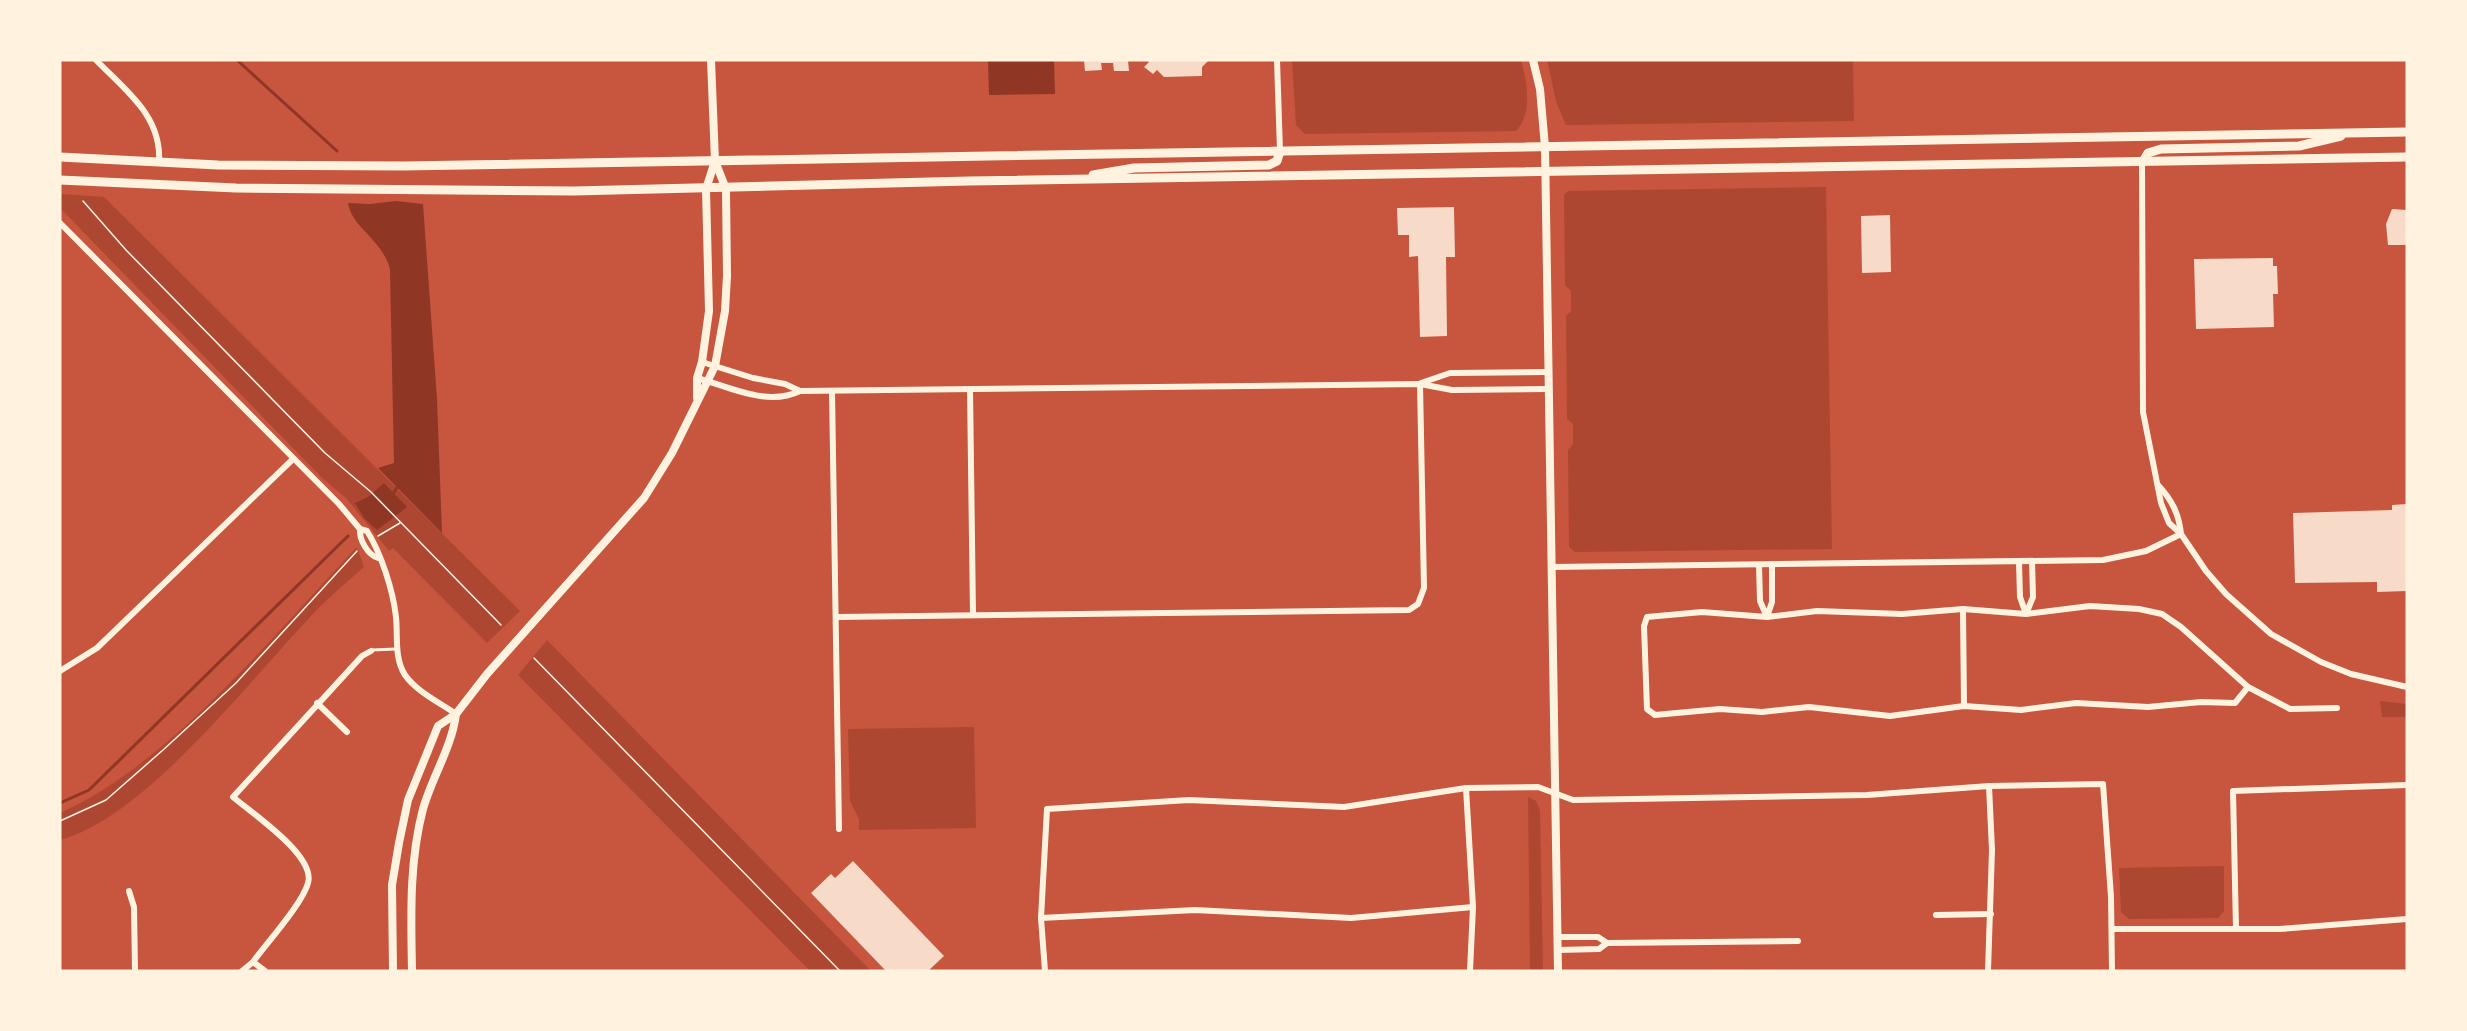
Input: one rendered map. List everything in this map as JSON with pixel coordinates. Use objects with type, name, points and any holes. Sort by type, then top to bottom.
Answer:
[{"type":"main road","points":[[393,971],[392,885],[408,800],[438,726],[456,714],[487,674],[644,498],[672,453],[715,366],[727,288],[726,189],[715,161],[711,60]]},
{"type":"main road","points":[[2142,163],[2148,153],[2161,149],[2299,146],[2355,132]]},
{"type":"main road","points":[[60,157],[334,166],[2407,132]]},
{"type":"main road","points":[[1062,180],[1134,168],[1269,165],[1277,161],[1280,151]]},
{"type":"main road","points":[[60,180],[236,188],[503,192],[2407,157]]},
{"type":"main road","points":[[697,399],[697,378],[702,362],[709,311],[706,189],[715,161]]},
{"type":"main road","points":[[412,971],[411,891],[417,840],[435,773],[454,732],[456,714]]},
{"type":"street","points":[[96,60],[154,123],[159,142],[159,162]]},
{"type":"street","points":[[1277,60],[1280,151]]},
{"type":"street","points":[[1533,60],[1540,89],[1545,147],[1558,971]]},
{"type":"street","points":[[2142,163],[2143,412],[2161,503],[2169,524],[2181,534],[2206,571],[2226,594],[2271,634],[2321,662],[2351,674],[2407,687]]},
{"type":"street","points":[[60,223],[339,504],[360,529],[367,531],[379,551],[378,558],[394,605],[400,667],[411,682],[456,714]]},
{"type":"street","points":[[702,362],[753,378],[785,384],[800,391],[1420,384],[1452,390],[1548,389]]},
{"type":"street","points":[[1420,384],[1450,373],[1548,372]]},
{"type":"street","points":[[697,378],[768,398],[784,399],[800,391]]},
{"type":"street","points":[[836,617],[1405,611],[1418,604],[1424,588],[1420,384]]},
{"type":"street","points":[[970,389],[974,615]]},
{"type":"street","points":[[832,392],[839,829]]},
{"type":"street","points":[[60,671],[97,648],[293,459]]},
{"type":"street","points":[[2158,485],[2170,499],[2180,519],[2181,534]]},
{"type":"street","points":[[360,529],[359,537],[371,556],[378,558]]},
{"type":"street","points":[[1551,567],[2032,561],[2125,557],[2146,551],[2181,534]]},
{"type":"street","points":[[2019,561],[2020,597],[2026,614]]},
{"type":"street","points":[[2026,614],[2033,597],[2032,561]]},
{"type":"street","points":[[1767,617],[1772,602],[1772,564]]},
{"type":"street","points":[[1759,565],[1760,601],[1767,617]]},
{"type":"street","points":[[2248,687],[2235,703],[2201,702],[2148,706],[2076,703],[2021,710],[1965,706],[1890,716],[1809,707],[1762,712],[1720,709],[1655,715],[1647,709],[1644,626],[1647,617],[1702,612],[1767,617],[1817,611],[1902,614],[1963,609],[2026,614],[2090,606],[2139,609],[2162,614],[2181,627],[2248,687],[2290,709],[2337,708]]},
{"type":"street","points":[[1963,609],[1965,706]]},
{"type":"street","points":[[242,971],[253,962],[306,891],[309,872],[299,854],[233,797],[317,703],[362,656],[371,651]]},
{"type":"street","points":[[317,703],[347,732]]},
{"type":"street","points":[[1045,971],[1041,918],[1047,809],[1189,800],[1344,807],[1466,788],[1538,787],[1573,800],[1856,796],[1989,786],[2103,784],[2112,929],[2112,971]]},
{"type":"street","points":[[2236,929],[2233,791],[2407,785]]},
{"type":"street","points":[[1988,971],[1991,914],[1989,786]]},
{"type":"street","points":[[1466,788],[1473,907],[1470,971]]},
{"type":"street","points":[[129,891],[134,907],[135,971]]},
{"type":"street","points":[[1041,918],[1195,910],[1351,918],[1473,907]]},
{"type":"street","points":[[1936,915],[1991,914]]},
{"type":"street","points":[[2112,929],[2303,928],[2407,919]]},
{"type":"street","points":[[1557,937],[1598,937],[1607,943],[1798,941]]},
{"type":"street","points":[[1557,950],[1599,949],[1607,943]]},
{"type":"street","points":[[253,962],[265,971]]},
{"type":"lane","points":[[371,651],[397,649]]},
{"type":"path","points":[[83,201],[126,250],[319,447],[371,492],[501,625]]},
{"type":"path","points":[[373,540],[400,522]]},
{"type":"path","points":[[60,821],[106,800],[171,742],[236,683],[365,545]]},
{"type":"path","points":[[534,658],[840,971]]},
{"type":"shaded area","points":[[988,60],[1054,60],[1055,94],[989,95]]},
{"type":"shaded area","points":[[1292,60],[1521,60],[1527,87],[1527,106],[1516,131],[1305,134],[1296,125]]},
{"type":"shaded area","points":[[1547,60],[1853,60],[1854,121],[1566,125],[1556,101]]},
{"type":"shaded area","points":[[1826,187],[1832,549],[1575,552],[1569,547],[1568,450],[1573,444],[1573,424],[1567,419],[1566,316],[1571,311],[1571,291],[1565,285],[1564,195],[1568,191]]},
{"type":"shaded area","points":[[60,194],[104,197],[520,611],[487,643],[393,548],[389,551],[346,498],[322,478],[60,208]]},
{"type":"shaded area","points":[[396,201],[423,204],[437,399],[442,533],[378,468],[394,463],[390,269],[381,250],[355,220],[348,203],[370,204]]},
{"type":"shaded area","points":[[384,483],[407,507],[377,530],[364,518],[355,503],[368,497]]},
{"type":"shaded area","points":[[357,547],[364,567],[316,611],[189,749],[157,780],[124,807],[91,827],[60,840],[60,813],[101,791],[141,763],[180,730],[256,656]]},
{"type":"shaded area","points":[[547,640],[871,971],[810,971],[518,675]]},
{"type":"shaded area","points":[[2380,701],[2407,704],[2407,717],[2382,717]]},
{"type":"shaded area","points":[[974,727],[976,828],[859,830],[859,819],[850,801],[848,729]]},
{"type":"shaded area","points":[[1528,797],[1536,801],[1540,811],[1543,971],[1530,971]]},
{"type":"shaded area","points":[[2224,866],[2224,911],[2218,918],[2129,919],[2121,912],[2119,868]]},
{"type":"building","points":[[1084,60],[1128,60],[1129,71],[1114,71],[1113,63],[1101,63],[1102,70],[1085,71]]},
{"type":"building","points":[[1147,60],[1209,60],[1202,67],[1202,76],[1164,77],[1157,70],[1153,74],[1144,67],[1149,62]]},
{"type":"building","points":[[1454,207],[1455,257],[1446,257],[1447,336],[1420,337],[1418,256],[1409,257],[1409,235],[1398,235],[1397,208]]},
{"type":"building","points":[[2392,209],[2407,210],[2407,245],[2388,245],[2386,224]]},
{"type":"building","points":[[1890,215],[1891,272],[1862,273],[1861,216]]},
{"type":"building","points":[[2273,258],[2273,266],[2277,266],[2278,294],[2273,294],[2274,327],[2196,329],[2194,259]]},
{"type":"building","points":[[2407,504],[2407,591],[2377,592],[2377,582],[2295,583],[2293,513],[2392,510],[2392,505]]},
{"type":"building","points":[[853,861],[944,956],[928,971],[886,971],[811,893],[831,874],[835,878]]},
{"type":"waterway","points":[[237,60],[337,151]]},
{"type":"waterway","points":[[391,497],[399,484]]},
{"type":"waterway","points":[[60,803],[89,790],[348,536]]}]
